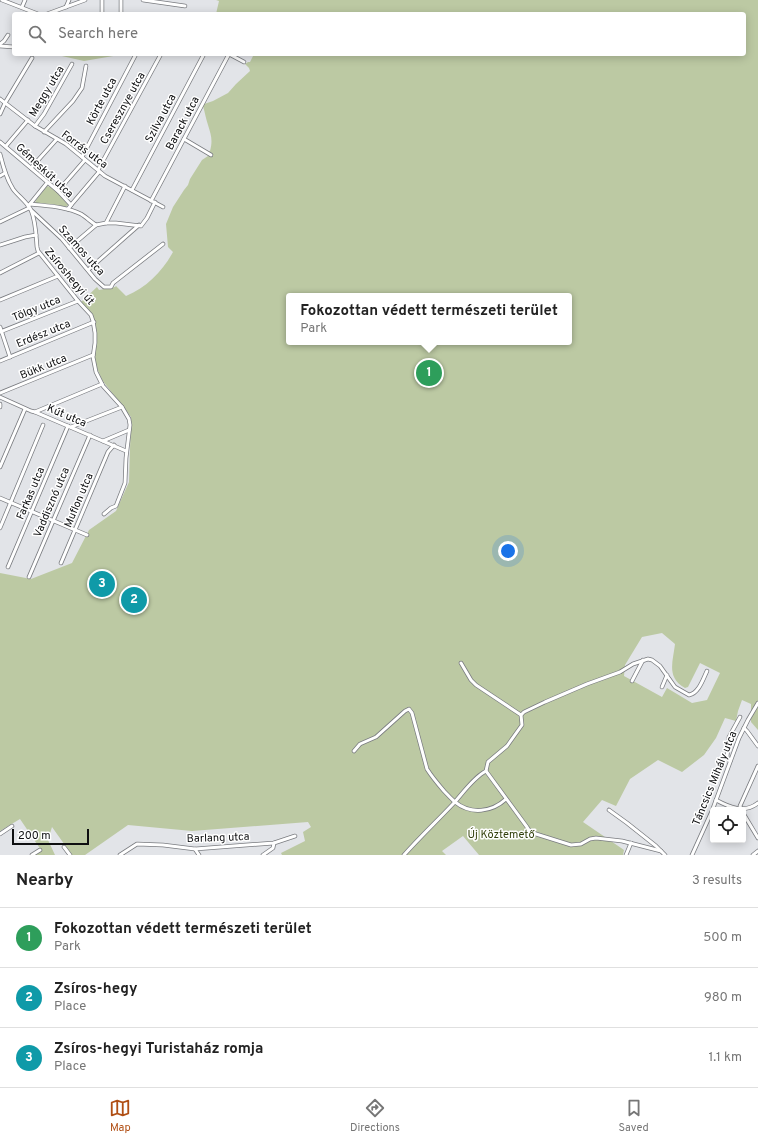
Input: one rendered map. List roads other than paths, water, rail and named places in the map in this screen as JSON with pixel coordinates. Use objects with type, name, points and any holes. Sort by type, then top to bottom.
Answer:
[{"type":"street","points":[[2,0],[33,12]]},
{"type":"street","points":[[22,7],[25,0]]},
{"type":"street","points":[[66,7],[69,0]]},
{"type":"street","points":[[52,12],[85,0]]},
{"type":"street","points":[[102,0],[102,12]]},
{"type":"street","points":[[121,0],[121,12]]},
{"type":"street","points":[[143,0],[161,1],[185,6]]},
{"type":"street","points":[[177,5],[179,0]]},
{"type":"street","points":[[0,45],[8,35]]},
{"type":"street","points":[[0,45],[12,47]]},
{"type":"street","name":"Körte utca","points":[[58,191],[84,159],[135,56]]},
{"type":"street","name":"Cseresznye utca","points":[[71,204],[99,171],[160,56]]},
{"type":"street","name":"Szilva utca","points":[[132,190],[203,56]]},
{"type":"street","name":"Barack utca","points":[[88,270],[140,225],[228,56]]},
{"type":"street","points":[[233,56],[244,62]]},
{"type":"street","points":[[0,114],[32,58]]},
{"type":"street","name":"Meggy utca","points":[[35,126],[44,114],[72,64]]},
{"type":"street","points":[[44,132],[74,101],[82,88],[86,66]]},
{"type":"street","name":"Forrás utca","points":[[0,99],[35,126],[57,138],[99,171],[164,207]]},
{"type":"street","points":[[6,146],[28,120]]},
{"type":"street","points":[[31,168],[57,138]]},
{"type":"street","points":[[184,139],[212,154]]},
{"type":"street","name":"Gémeskút utca","points":[[0,142],[58,191],[71,204],[68,209],[80,214],[96,225]]},
{"type":"street","name":"Zsíroshegyi út","points":[[0,154],[5,172],[13,189],[29,207],[34,221],[39,253],[78,301],[90,313],[94,322],[95,340],[93,356],[96,372],[102,384],[122,407],[129,419],[130,425],[126,453],[125,486],[116,506],[104,514]]},
{"type":"street","points":[[0,176],[5,172]]},
{"type":"street","points":[[29,207],[47,182]]},
{"type":"street","points":[[106,223],[125,186]]},
{"type":"street","points":[[0,222],[29,207],[55,206],[68,209]]},
{"type":"street","name":"Szamos utca","points":[[29,207],[62,239],[104,287],[111,286],[163,244]]},
{"type":"street","points":[[69,248],[96,225],[106,223],[122,223],[140,225]]},
{"type":"street","points":[[0,245],[36,235]]},
{"type":"street","points":[[0,273],[39,253]]},
{"type":"street","points":[[0,300],[58,276]]},
{"type":"street","name":"Tölgy utca","points":[[1,332],[78,301]]},
{"type":"street","name":"Erdész utca","points":[[0,361],[94,322]]},
{"type":"street","points":[[0,327],[10,357]]},
{"type":"street","name":"Bükk utca","points":[[0,393],[93,356]]},
{"type":"street","points":[[35,412],[102,384]]},
{"type":"street","name":"Kút utca","points":[[0,397],[25,409],[114,445],[126,453]]},
{"type":"street","points":[[70,426],[122,407]]},
{"type":"street","points":[[0,467],[25,409]]},
{"type":"street","points":[[0,528],[43,425]]},
{"type":"street","name":"Farkas utca","points":[[8,567],[70,426]]},
{"type":"street","points":[[103,441],[129,430]]},
{"type":"street","name":"Vaddisznó utca","points":[[30,577],[52,521],[90,435]]},
{"type":"street","name":"Muflon utca","points":[[61,563],[108,452],[114,445]]},
{"type":"street","points":[[0,498],[87,535]]},
{"type":"street","points":[[632,680],[643,660]]},
{"type":"street","points":[[521,715],[524,712],[545,702],[620,672],[643,660],[652,660],[660,666],[675,687],[692,695],[696,692],[707,671]]},
{"type":"street","points":[[461,663],[471,680],[476,685],[521,715],[521,728],[507,746],[489,761],[486,771],[529,830],[536,834],[571,845],[581,844],[590,839],[596,838],[622,841],[660,851]]},
{"type":"street","points":[[662,687],[667,675]]},
{"type":"street","points":[[744,728],[758,703]]},
{"type":"street","points":[[354,751],[360,744],[376,737],[409,709],[412,712],[427,769],[455,802],[467,809],[482,810],[500,805],[506,799]]},
{"type":"street","points":[[730,761],[728,757],[729,736],[740,717]]},
{"type":"street","name":"Táncsics Mihály utca","points":[[692,855],[716,800],[744,728],[748,731],[758,746]]},
{"type":"street","points":[[740,807],[758,766]]},
{"type":"street","points":[[404,855],[468,787],[486,771]]},
{"type":"street","points":[[716,800],[730,807]]},
{"type":"street","points":[[746,808],[758,803]]},
{"type":"street","points":[[609,810],[627,822],[665,855]]},
{"type":"street","points":[[746,818],[758,838]]},
{"type":"street","points":[[0,834],[12,826]]},
{"type":"street","name":"Barlang utca","points":[[120,855],[137,844],[163,845],[195,849],[274,842],[295,836]]},
{"type":"street","points":[[263,855],[273,848],[274,842]]},
{"type":"street","points":[[626,855],[631,843]]},
{"type":"street","points":[[64,847],[70,855]]},
{"type":"street","points":[[193,855],[199,854],[195,849]]},
{"type":"street","points":[[32,855],[40,850]]},
{"type":"street","points":[[753,855],[758,851]]},
{"type":"place","name":"Fokozottan védett természeti terület","points":[[429,373]]},
{"type":"place","name":"Zsíros-hegyi Turistaház romja","points":[[102,584]]},
{"type":"place","name":"Zsíros-hegy","points":[[134,600]]},
{"type":"park label","name":"Új Köztemető","points":[[501,834]]}]
